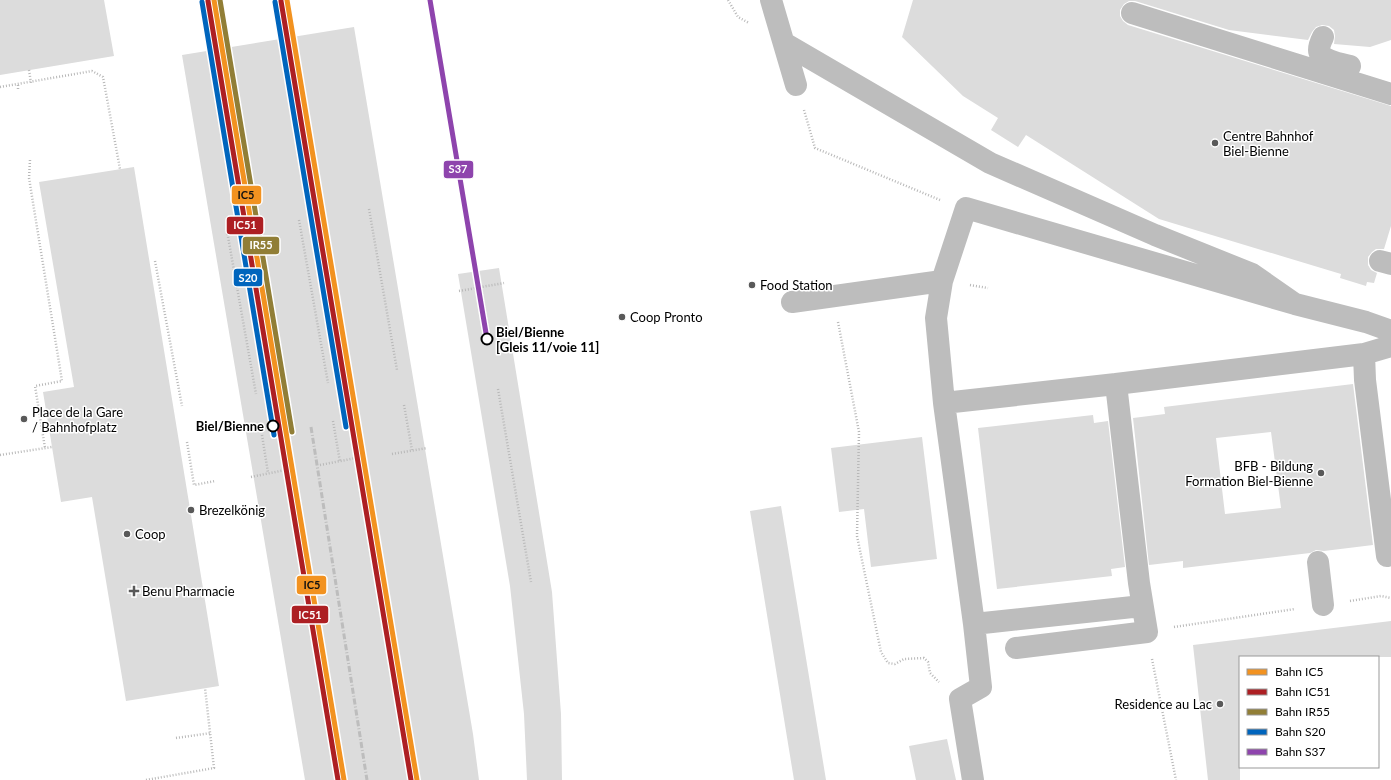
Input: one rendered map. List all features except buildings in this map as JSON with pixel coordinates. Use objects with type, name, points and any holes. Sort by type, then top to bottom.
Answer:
[{"type":"street","points":[[778,0],[770,0],[796,85]]},
{"type":"street","points":[[1132,13],[1391,94]]},
{"type":"street","points":[[1323,37],[1319,49],[1320,53],[1326,59],[1391,78]]},
{"type":"street","points":[[784,43],[990,163],[1155,235],[1252,274],[1295,304]]},
{"type":"street","points":[[973,780],[960,699],[981,687],[944,403],[936,318],[942,280],[966,208],[1295,304],[1366,322],[1391,331]]},
{"type":"street","points":[[792,302],[942,280]]},
{"type":"street","points":[[944,403],[1364,354],[1391,346]]},
{"type":"street","points":[[1364,354],[1365,380],[1387,556]]},
{"type":"street","points":[[1016,648],[1147,632],[1142,606],[1116,384]]},
{"type":"street","points":[[1318,562],[1323,605]]},
{"type":"street","points":[[975,633],[1142,606]]},
{"type":"path","points":[[29,70],[31,82]]},
{"type":"path","points":[[0,87],[92,71],[103,77],[120,169]]},
{"type":"path","points":[[18,85],[18,90]]},
{"type":"path","points":[[796,85],[815,148],[940,200],[966,208]]},
{"type":"path","points":[[30,160],[29,178],[62,381],[35,386],[45,448]]},
{"type":"path","points":[[369,209],[397,370]]},
{"type":"path","points":[[299,220],[328,383]]},
{"type":"path","points":[[228,231],[256,394]]},
{"type":"path","points":[[155,261],[182,406]]},
{"type":"path","points":[[459,291],[504,284]]},
{"type":"path","points":[[481,287],[488,329]]},
{"type":"path","points":[[833,296],[859,432],[857,536],[881,652],[888,663],[895,664],[904,659],[924,658],[928,662],[930,673],[960,699]]},
{"type":"path","points":[[498,389],[531,582]]},
{"type":"path","points":[[404,405],[412,450]]},
{"type":"path","points":[[333,421],[340,462]]},
{"type":"path","points":[[262,435],[268,473]]},
{"type":"path","points":[[187,442],[194,485],[215,481]]},
{"type":"path","points":[[0,455],[52,447]]},
{"type":"path","points":[[392,454],[427,448]]},
{"type":"path","points":[[320,465],[356,458]]},
{"type":"path","points":[[251,477],[285,470]]},
{"type":"path","points":[[1176,780],[1147,632],[1381,596],[1391,598]]},
{"type":"path","points":[[146,780],[166,778],[214,768],[205,688]]},
{"type":"path","points":[[176,738],[211,733]]},
{"type":"railway","points":[[311,427],[367,780]]},
{"type":"rail line","name":"IC5","points":[[214,0],[344,780]]},
{"type":"rail line","name":"IR55","points":[[220,0],[292,432]]},
{"type":"rail line","name":"IC5","points":[[287,0],[417,780]]},
{"type":"rail line","name":"S37","points":[[430,0],[487,339]]},
{"type":"rail line","name":"IC51","points":[[208,1],[338,780]]},
{"type":"rail line","name":"IC51","points":[[281,1],[411,780]]},
{"type":"rail line","name":"S20","points":[[202,2],[274,435]]},
{"type":"rail line","name":"S20","points":[[275,2],[346,427]]},
{"type":"place","name":"Centre Bahnhof Biel-Bienne","points":[[1215,143]]},
{"type":"place","name":"Food Station","points":[[752,285]]},
{"type":"place","name":"Coop Pronto","points":[[622,317]]},
{"type":"place","name":"Biel/Bienne [Gleis 11/voie 11]","points":[[487,339]]},
{"type":"place","name":"Place de la Gare / Bahnhofplatz","points":[[24,419]]},
{"type":"place","name":"Biel/Bienne","points":[[273,426]]},
{"type":"place","name":"BFB - Bildung Formation Biel-Bienne","points":[[1321,473]]},
{"type":"place","name":"Brezelkönig","points":[[191,510]]},
{"type":"place","name":"Coop","points":[[127,534]]},
{"type":"place","name":"Benu Pharmacie","points":[[134,591]]},
{"type":"place","name":"Residence au Lac","points":[[1220,704]]}]
